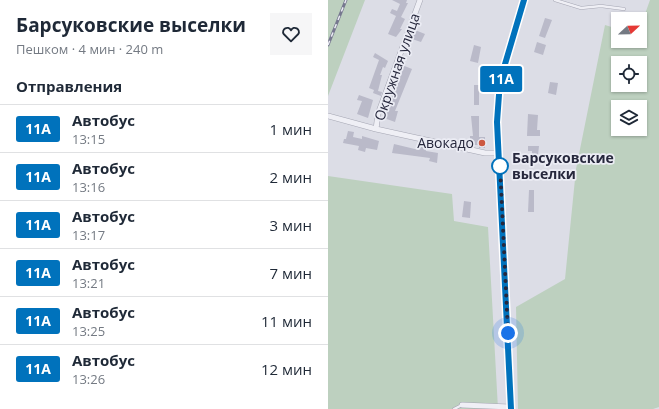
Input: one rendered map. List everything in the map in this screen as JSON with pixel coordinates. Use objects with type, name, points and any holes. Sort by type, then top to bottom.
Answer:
[{"type":"main road","points":[[511,408],[497,122],[500,81],[524,0]]},
{"type":"street","name":"Окружная улица","points":[[420,0],[378,114],[376,129],[485,153],[499,153]]},
{"type":"street","points":[[328,116],[376,129]]},
{"type":"street","points":[[462,405],[511,408]]},
{"type":"lane","points":[[555,0],[581,8],[601,6],[624,9]]},
{"type":"lane","points":[[454,409],[462,405]]},
{"type":"green space","points":[[328,0],[365,0],[328,96]]},
{"type":"green space","points":[[650,0],[659,0],[659,407],[653,409],[518,409],[516,307],[565,279],[576,169],[605,25],[611,27],[611,48],[647,48],[647,12],[646,12]]},
{"type":"green space","points":[[328,176],[452,194],[454,221],[488,227],[498,409],[328,409]]},
{"type":"building","points":[[392,0],[407,0],[406,3],[408,3],[401,17],[405,19],[400,29],[402,29],[396,37],[388,34],[396,16],[390,13],[392,9],[397,11],[400,4]]},
{"type":"building","points":[[545,18],[552,20],[545,38],[539,36]]},
{"type":"building","points":[[415,30],[425,34],[421,42],[412,39]]},
{"type":"building","points":[[537,42],[546,45],[543,55],[534,52]]},
{"type":"building","points":[[474,45],[481,47],[478,63],[470,61]]},
{"type":"building","points":[[375,53],[388,61],[385,68],[383,67],[380,75],[382,75],[378,91],[382,92],[381,96],[373,93],[374,90],[369,88],[379,60],[373,57]]},
{"type":"building","points":[[402,65],[412,69],[395,111],[398,111],[395,122],[384,118],[395,82],[398,83],[401,75],[399,74]]},
{"type":"building","points":[[550,82],[558,83],[556,95],[548,93]]},
{"type":"building","points":[[474,85],[479,85],[479,105],[474,105]]},
{"type":"building","points":[[359,95],[373,100],[368,118],[357,114],[362,101],[357,100]]},
{"type":"building","points":[[528,114],[538,115],[537,130],[540,130],[540,136],[527,136]]},
{"type":"building","points":[[471,116],[479,116],[479,137],[485,137],[485,148],[479,148],[479,145],[470,145],[470,136],[473,136]]},
{"type":"building","points":[[348,131],[354,132],[353,137],[362,139],[362,136],[379,141],[377,150],[366,148],[365,152],[358,150],[359,146],[343,143],[344,139],[346,139]]},
{"type":"building","points":[[394,144],[419,150],[421,147],[425,148],[426,151],[438,153],[437,163],[429,161],[430,158],[392,153]]},
{"type":"building","points":[[528,146],[539,146],[538,155],[532,155],[532,151],[528,151]]},
{"type":"building","points":[[529,190],[534,190],[534,212],[528,212]]},
{"type":"building","points":[[464,201],[471,202],[470,218],[462,217]]},
{"type":"railway","points":[[328,45],[346,0]]},
{"type":"bus line","name":"11А","points":[[511,409],[497,122],[500,81],[524,0]]},
{"type":"place","name":"Авокадо","points":[[482,143]]},
{"type":"place","name":"Барсуковские выселки","points":[[500,166]]},
{"type":"route","points":[[500,166],[508,333]]}]
